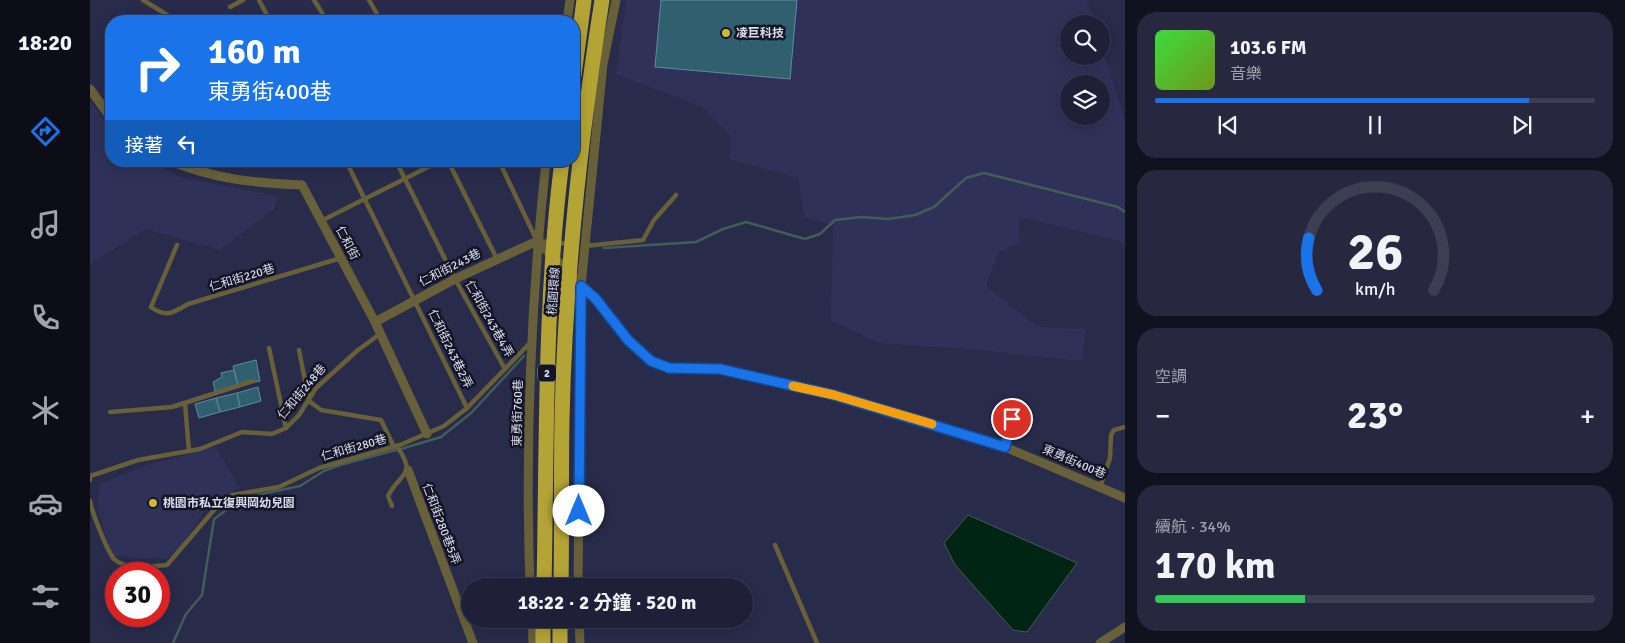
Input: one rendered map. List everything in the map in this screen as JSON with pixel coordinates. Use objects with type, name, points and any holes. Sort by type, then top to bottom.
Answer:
[{"type":"highway","points":[[580,30],[584,0]]},
{"type":"highway","name":"桃園環線","points":[[580,156],[587,92],[602,0]]},
{"type":"highway","name":"桃園環線","points":[[544,578],[545,419],[555,218],[561,167]]},
{"type":"highway","name":"桃園環線","points":[[560,578],[562,419],[573,221],[579,167]]},
{"type":"highway","points":[[543,628],[543,643]]},
{"type":"highway","points":[[560,628],[560,643]]},
{"type":"street","points":[[567,15],[570,0]]},
{"type":"street","points":[[578,578],[581,286],[603,64],[616,0]]},
{"type":"street","points":[[90,89],[105,110]]},
{"type":"street","points":[[580,106],[599,105]]},
{"type":"street","name":"仁和街","points":[[186,167],[204,174],[257,183],[302,185],[376,322],[427,434]]},
{"type":"street","name":"東勇街760巷","points":[[530,578],[528,540],[532,341],[537,241],[545,167]]},
{"type":"street","name":"仁和街243巷","points":[[376,322],[455,279],[537,241]]},
{"type":"street","name":"東勇街400巷","points":[[537,241],[595,298],[628,340],[651,361],[669,368],[720,369],[834,395],[1005,447],[1125,498]]},
{"type":"street","name":"仁和街280巷5弄","points":[[408,470],[473,643]]},
{"type":"street","points":[[1100,643],[1125,627]]},
{"type":"street","points":[[532,628],[533,643]]},
{"type":"street","points":[[579,628],[580,643]]},
{"type":"lane","points":[[143,0],[167,15]]},
{"type":"lane","points":[[230,7],[243,0]]},
{"type":"lane","points":[[259,0],[267,15]]},
{"type":"lane","points":[[314,0],[323,15]]},
{"type":"lane","points":[[369,0],[378,15]]},
{"type":"lane","points":[[204,174],[207,167]]},
{"type":"lane","name":"仁和街243巷2弄","points":[[349,167],[467,408]]},
{"type":"lane","name":"仁和街243巷4弄","points":[[399,167],[455,279],[505,369]]},
{"type":"lane","points":[[321,221],[428,167]]},
{"type":"lane","points":[[451,167],[497,259]]},
{"type":"lane","points":[[503,167],[537,241],[585,246],[643,240],[654,220],[676,196]]},
{"type":"lane","name":"仁和街220巷","points":[[177,245],[151,307],[165,315],[188,304],[340,258]]},
{"type":"lane","name":"仁和街248巷","points":[[90,480],[90,476],[138,460],[200,449],[242,432],[272,434],[286,428],[309,401],[316,388],[336,368],[380,334]]},
{"type":"lane","name":"仁和街280巷","points":[[90,501],[92,512],[114,559],[125,564],[167,565],[214,510],[232,495],[279,487],[332,464],[343,463],[396,447],[444,426],[467,408],[532,341]]},
{"type":"lane","points":[[268,348],[286,428]]},
{"type":"lane","points":[[299,350],[309,401],[321,410],[381,420],[396,447],[408,463],[408,470],[388,496],[392,506]]},
{"type":"lane","points":[[110,412],[172,408],[254,381]]},
{"type":"lane","points":[[185,404],[189,451]]},
{"type":"lane","points":[[1005,447],[1016,405]]},
{"type":"lane","points":[[1100,487],[1110,458],[1111,435],[1114,430],[1125,427]]},
{"type":"lane","points":[[775,545],[817,643]]},
{"type":"shaded area","points":[[626,0],[1087,0],[1091,15],[1060,15],[1060,65],[1107,65],[1125,120],[1125,247],[1120,241],[1019,217],[1020,243],[999,252],[986,286],[1037,327],[1086,329],[1081,361],[969,349],[879,343],[831,320],[833,226],[805,217],[798,178],[729,159],[731,137],[702,107],[616,74]]},
{"type":"shaded area","points":[[90,101],[105,122],[105,167],[161,167],[182,178],[278,196],[274,209],[220,250],[146,229],[90,264]]},
{"type":"shaded area","name":"桃園市私立復興岡幼兒園","points":[[216,447],[240,488],[211,501],[183,543],[167,559],[112,556],[97,505],[100,484],[147,465]]},
{"type":"shaded area","points":[[968,515],[1077,563],[1027,632],[1013,630],[955,565],[944,543]]},
{"type":"building","name":"凌巨科技","points":[[661,0],[797,0],[790,79],[655,67]]},
{"type":"building","points":[[256,360],[260,381],[238,386],[233,366]]},
{"type":"building","points":[[234,370],[238,386],[215,391],[213,382],[222,377],[221,373]]},
{"type":"building","points":[[258,387],[261,401],[240,407],[237,393]]},
{"type":"building","points":[[237,393],[240,407],[220,412],[216,398]]},
{"type":"building","points":[[216,398],[220,412],[199,418],[195,404]]},
{"type":"waterway","points":[[604,248],[696,242],[723,229],[746,222],[805,239],[820,234],[835,220],[862,217],[888,219],[915,215],[934,207],[966,178],[984,173],[1118,207],[1125,212]]},
{"type":"waterway","points":[[401,449],[441,437],[471,413],[524,356]]},
{"type":"waterway","points":[[173,643],[186,614],[202,595],[214,519],[232,506],[257,495],[300,486],[324,471],[396,450]]},
{"type":"slow traffic","points":[[793,386],[834,395],[932,424]]},
{"type":"place","name":"凌巨科技","points":[[726,33]]},
{"type":"place","name":"桃園市私立復興岡幼兒園","points":[[153,503]]},
{"type":"route","points":[[579,511],[581,286],[595,298],[628,340],[651,361],[669,368],[720,369],[834,395],[915,418],[1005,447],[1012,419]]}]
